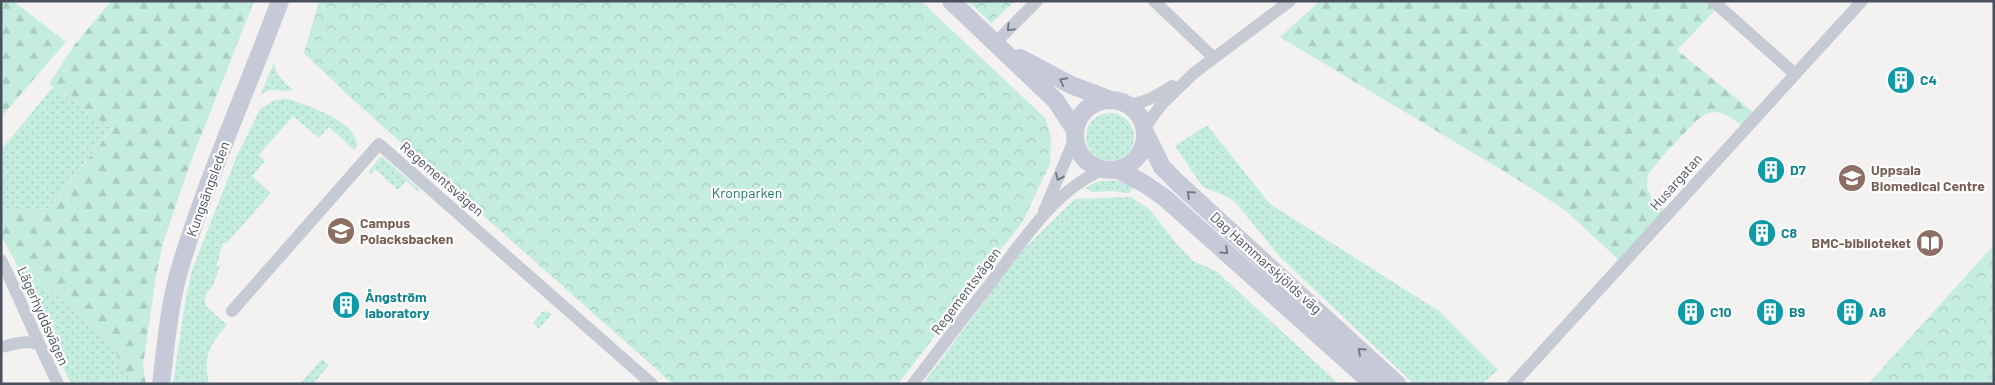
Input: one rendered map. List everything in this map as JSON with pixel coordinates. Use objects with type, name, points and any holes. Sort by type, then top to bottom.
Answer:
[{"type":"main road","name":"Kungsängsleden","points":[[161,384],[172,301],[179,269],[206,190],[280,1]]},
{"type":"main road","points":[[951,1],[1056,101],[1075,134],[1079,151],[1086,160],[1095,166],[1110,169],[1126,166],[1137,158],[1143,147],[1145,130],[1140,116],[1127,104],[1070,85],[999,45]]},
{"type":"main road","points":[[1075,134],[1084,110],[1096,102],[1108,99]]},
{"type":"main road","name":"Dag Hammarskjölds väg","points":[[1145,130],[1162,167],[1397,384]]},
{"type":"main road","name":"Dag Hammarskjölds väg","points":[[1110,169],[1145,184],[1165,198],[1373,384]]},
{"type":"street","points":[[999,45],[1036,1]]},
{"type":"street","points":[[1154,1],[1213,57]]},
{"type":"street","points":[[1145,130],[1162,104],[1194,73],[1290,1]]},
{"type":"street","points":[[1714,1],[1794,74]]},
{"type":"street","name":"Husargatan","points":[[1513,384],[1862,1]]},
{"type":"street","points":[[1127,104],[1137,104],[1156,97],[1194,73]]},
{"type":"street","name":"Regementsvägen","points":[[1042,216],[1075,134]]},
{"type":"street","name":"Regementsvägen","points":[[232,311],[379,144],[652,384]]},
{"type":"street","name":"Regementsvägen","points":[[913,384],[1042,216],[1083,180],[1110,169]]},
{"type":"street","name":"Lägerhyddsvägen","points":[[1,260],[58,384]]},
{"type":"street","points":[[1,347],[31,341],[38,344]]},
{"type":"green space","points":[[1,1],[13,1],[66,42],[1,117]]},
{"type":"green space","points":[[111,1],[254,1],[190,164],[163,243],[156,276],[143,365],[146,384],[132,384],[111,343],[14,259],[1,236],[1,210],[49,208],[112,129],[49,84],[75,44]]},
{"type":"green space","name":"Kronparken","points":[[319,1],[921,1],[1045,118],[1051,136],[1050,164],[1023,221],[898,384],[673,384],[351,98],[304,53]]},
{"type":"green space","points":[[968,1],[1015,1],[991,23]]},
{"type":"green space","points":[[1320,1],[1724,1],[1677,50],[1757,115],[1745,128],[1730,117],[1719,112],[1708,113],[1697,120],[1668,150],[1648,174],[1647,187],[1651,197],[1668,213],[1622,263],[1566,211],[1520,181],[1280,37]]},
{"type":"green space","points":[[274,62],[278,74],[292,89],[291,91],[270,90],[261,94]]},
{"type":"green space","points":[[53,87],[112,128],[49,208],[1,210],[1,150]]},
{"type":"green space","points":[[288,99],[319,110],[341,122],[355,137],[357,146],[354,150],[329,127],[319,138],[293,116],[259,155],[265,161],[252,176],[271,193],[226,244],[223,242],[216,268],[220,265],[217,275],[206,296],[206,306],[227,325],[212,345],[207,358],[209,384],[173,384],[192,270],[236,158],[260,109],[275,100]]},
{"type":"green space","points":[[1110,113],[1119,115],[1127,120],[1132,128],[1134,137],[1132,146],[1127,154],[1119,159],[1110,161],[1101,159],[1093,154],[1088,146],[1086,137],[1088,128],[1093,120],[1101,115]]},
{"type":"green space","points":[[1207,125],[1270,204],[1439,311],[1498,370],[1482,384],[1414,384],[1281,258],[1236,203],[1228,197],[1203,187],[1175,146]]},
{"type":"green space","points":[[380,157],[384,158],[420,190],[418,192],[406,181],[398,190],[375,169],[370,175],[369,171]]},
{"type":"green space","points":[[1115,180],[1134,187],[1129,193],[1111,191],[1092,192],[1086,188],[1096,182]]},
{"type":"green space","points":[[1131,197],[1150,210],[1193,261],[1216,271],[1339,384],[923,384],[1022,251],[1075,199]]},
{"type":"green space","points":[[1994,245],[1994,384],[1868,384]]},
{"type":"green space","points":[[14,259],[111,343],[132,384],[71,384]]},
{"type":"green space","points":[[546,311],[552,314],[539,329],[533,323],[542,312]]},
{"type":"green space","points":[[322,359],[329,365],[313,384],[300,384]]},
{"type":"place","name":"C4","points":[[1901,80]]},
{"type":"place","name":"D7","points":[[1771,170]]},
{"type":"place","name":"Uppsala Biomedical Centre","points":[[1852,178]]},
{"type":"place","name":"Campus Polacksbacken","points":[[341,231]]},
{"type":"place","name":"C8","points":[[1762,233]]},
{"type":"place","name":"BMC-biblioteket","points":[[1930,243]]},
{"type":"place","name":"Ångström laboratory","points":[[346,305]]},
{"type":"place","name":"C10","points":[[1691,312]]},
{"type":"place","name":"B9","points":[[1770,312]]},
{"type":"place","name":"A8","points":[[1850,312]]}]
